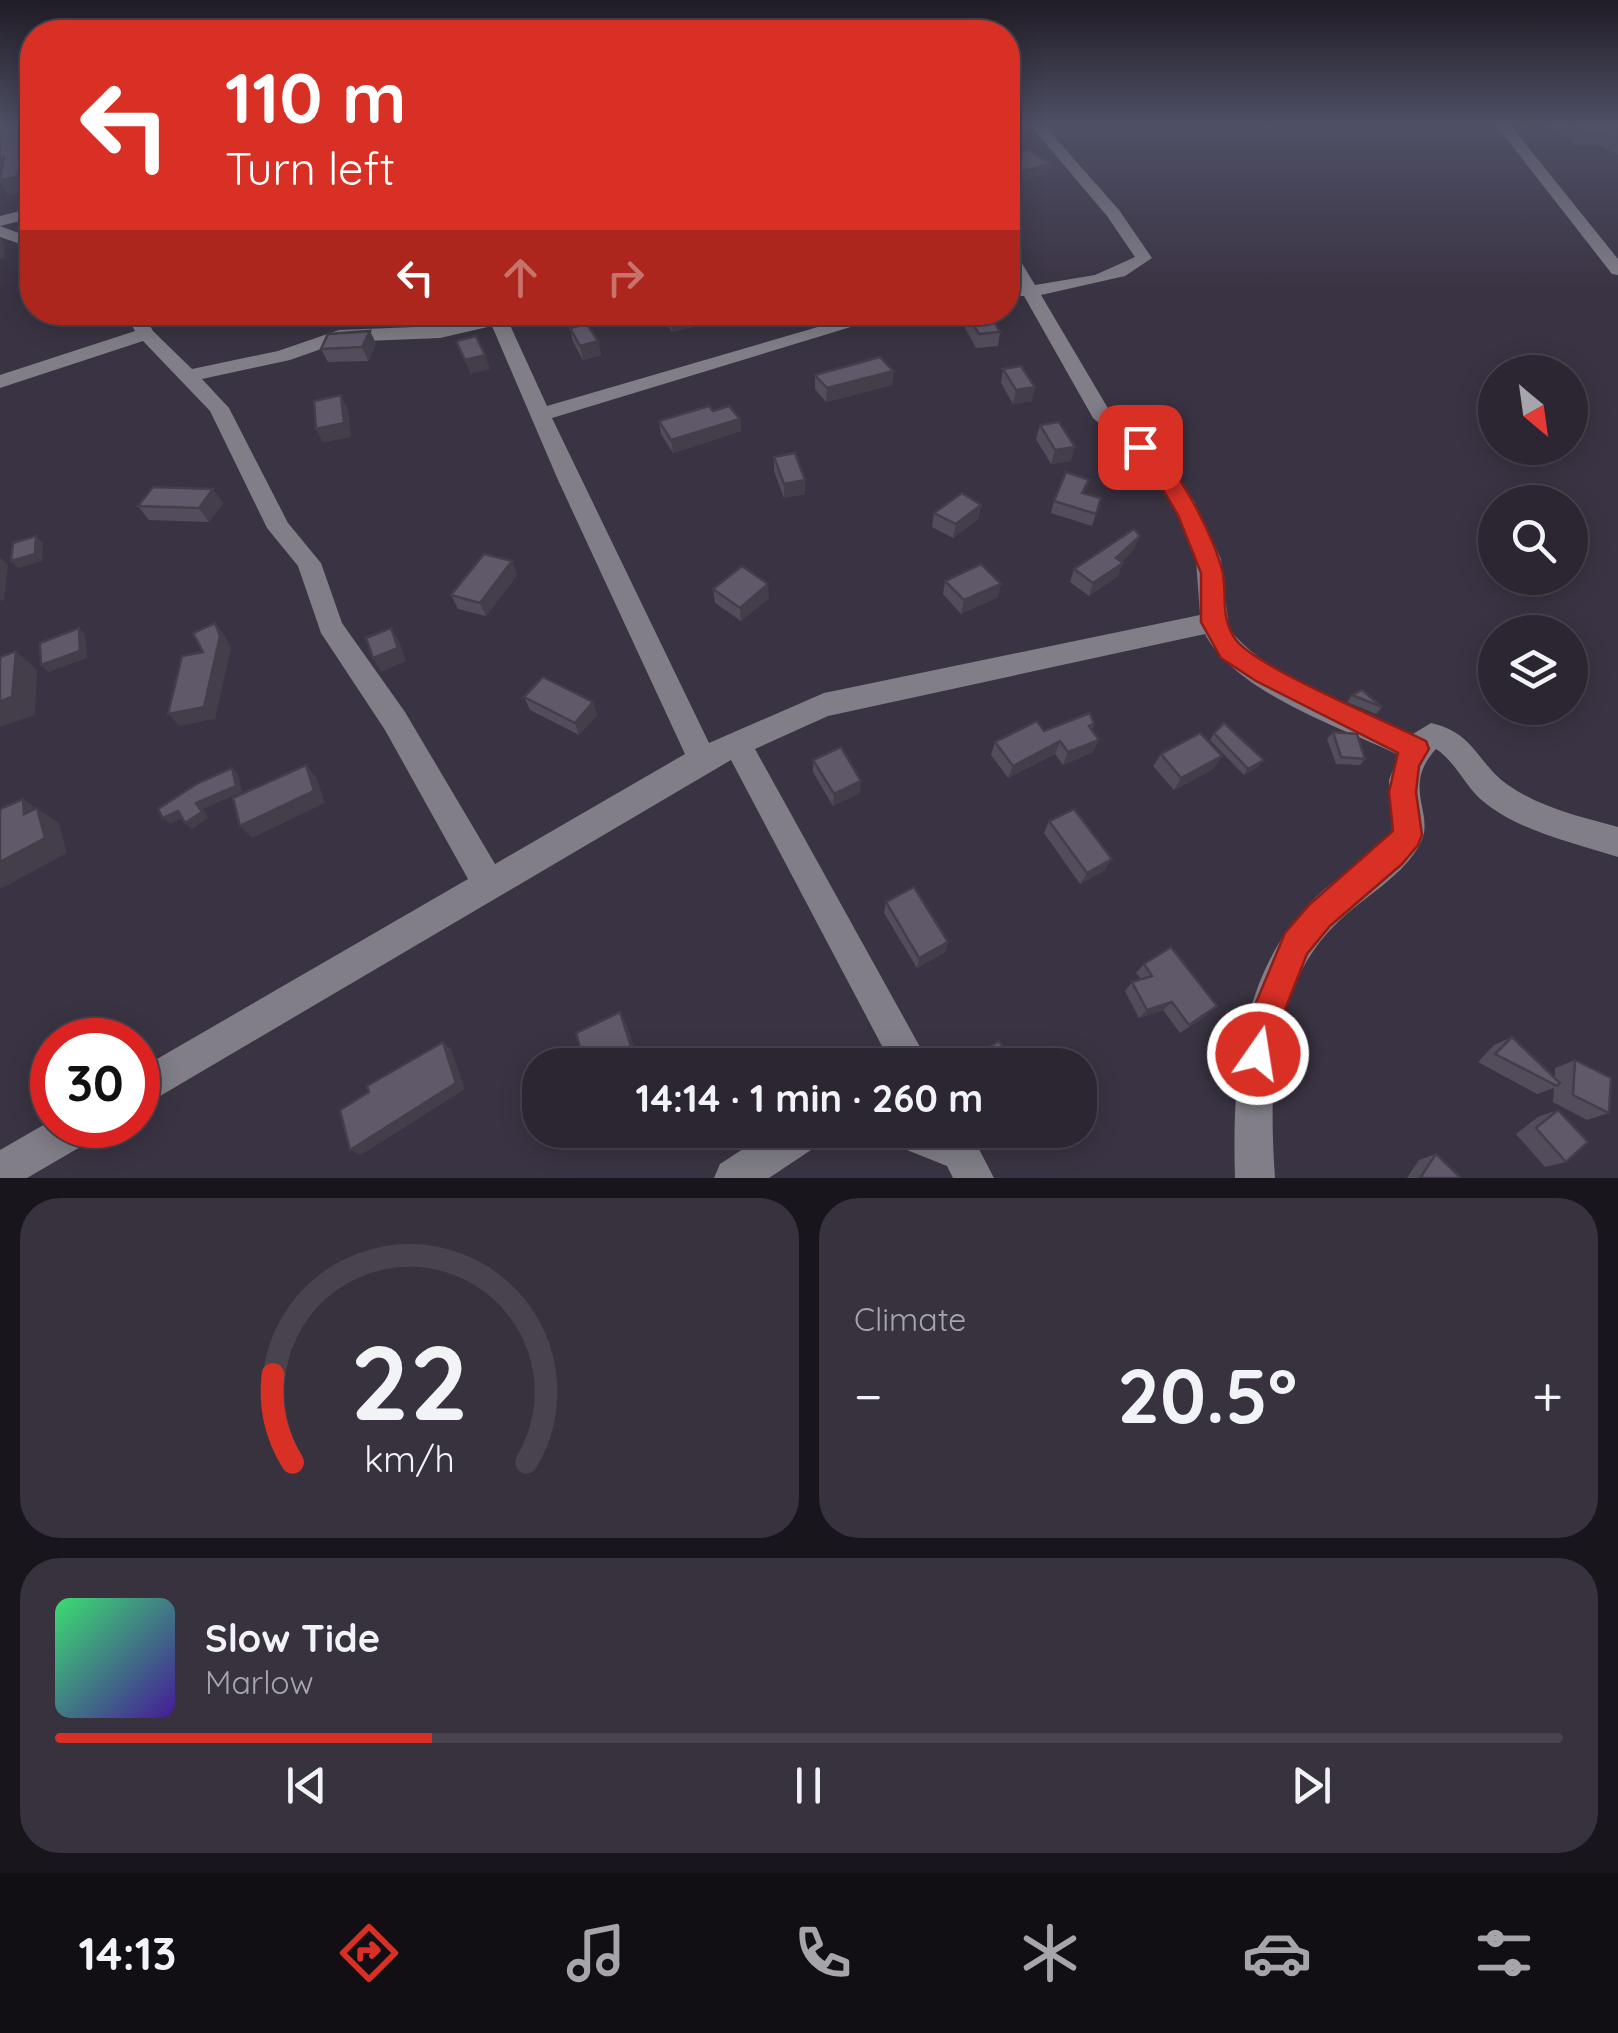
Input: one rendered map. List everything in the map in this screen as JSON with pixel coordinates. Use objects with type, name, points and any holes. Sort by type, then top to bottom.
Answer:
[{"type":"street","points":[[1020,291],[1130,270],[1144,258],[1084,180]]},
{"type":"street","points":[[1547,180],[1618,270]]},
{"type":"street","points":[[1020,296],[1110,428],[1156,459],[1189,515],[1212,573],[1213,622],[1230,651],[1264,674],[1416,749]]},
{"type":"street","points":[[0,382],[135,325]]},
{"type":"street","points":[[142,325],[220,408],[279,528],[309,562],[330,626],[396,721],[488,883]]},
{"type":"street","points":[[188,376],[283,356],[339,336],[427,334],[462,325]]},
{"type":"street","points":[[501,325],[702,760]]},
{"type":"street","points":[[541,414],[846,325]]},
{"type":"street","points":[[160,1078],[488,883],[736,743],[824,705],[1213,622]]},
{"type":"street","points":[[1255,1178],[1252,1087],[1264,1022],[1282,970],[1296,944],[1320,916],[1392,854],[1408,835],[1402,792],[1406,763],[1416,749],[1432,735],[1450,741],[1481,780],[1508,800],[1618,842]]},
{"type":"street","points":[[736,743],[903,1048]]},
{"type":"street","points":[[0,1172],[41,1148]]},
{"type":"street","points":[[734,1178],[779,1148]]},
{"type":"building","points":[[588,325],[598,341],[580,346],[570,328]]},
{"type":"building","points":[[973,325],[996,325],[1000,332],[979,334]]},
{"type":"building","points":[[370,331],[362,347],[321,349],[328,334]]},
{"type":"building","points":[[476,336],[485,355],[465,360],[456,341]]},
{"type":"building","points":[[880,357],[893,371],[827,388],[815,375]]},
{"type":"building","points":[[1021,366],[1035,387],[1016,390],[1003,369]]},
{"type":"building","points":[[341,395],[344,423],[316,429],[314,401]]},
{"type":"building","points":[[709,406],[713,411],[729,406],[740,419],[671,440],[659,421]]},
{"type":"building","points":[[1059,422],[1075,447],[1055,450],[1040,425]]},
{"type":"building","points":[[795,453],[805,480],[784,484],[774,457]]},
{"type":"building","points":[[1066,472],[1089,480],[1082,493],[1101,498],[1096,514],[1054,501]]},
{"type":"building","points":[[153,487],[213,489],[199,508],[138,506]]},
{"type":"building","points":[[962,493],[981,505],[956,524],[934,513]]},
{"type":"building","points":[[1134,529],[1140,536],[1116,558],[1123,563],[1093,583],[1074,569]]},
{"type":"building","points":[[36,536],[35,554],[11,561],[13,543]]},
{"type":"building","points":[[484,554],[512,561],[480,603],[451,595]]},
{"type":"building","points":[[981,564],[1001,584],[964,600],[945,581]]},
{"type":"building","points":[[742,566],[768,584],[740,608],[713,589]]},
{"type":"building","points":[[215,623],[220,636],[204,707],[168,714],[182,656],[203,652],[193,633]]},
{"type":"building","points":[[79,628],[80,651],[41,665],[40,643]]},
{"type":"building","points":[[391,628],[398,648],[373,658],[366,638]]},
{"type":"building","points":[[16,651],[12,697],[0,701],[0,657]]},
{"type":"building","points":[[543,677],[593,702],[575,723],[524,697]]},
{"type":"building","points":[[1362,690],[1382,707],[1352,695]]},
{"type":"building","points":[[1090,713],[1094,724],[1089,726],[1099,740],[1068,752],[1060,741],[1013,766],[995,742],[1037,721],[1044,731]]},
{"type":"building","points":[[1224,723],[1264,760],[1248,769],[1214,733]]},
{"type":"building","points":[[1333,732],[1357,734],[1365,759],[1341,757]]},
{"type":"building","points":[[1200,733],[1222,756],[1181,778],[1161,754]]},
{"type":"building","points":[[841,747],[861,781],[834,794],[813,760]]},
{"type":"building","points":[[306,765],[314,791],[240,826],[233,798]]},
{"type":"building","points":[[232,768],[236,786],[196,803],[202,812],[185,823],[178,811],[163,818],[158,809],[198,783]]},
{"type":"building","points":[[23,799],[24,814],[37,808],[45,838],[0,862],[0,809]]},
{"type":"building","points":[[1074,809],[1112,859],[1087,873],[1049,821]]},
{"type":"building","points":[[914,887],[948,942],[919,958],[886,902]]},
{"type":"building","points":[[1171,947],[1217,1006],[1189,1025],[1172,1002],[1147,1010],[1132,982],[1152,976],[1144,964]]},
{"type":"building","points":[[620,1012],[632,1048],[580,1048],[576,1033]]},
{"type":"building","points":[[1512,1037],[1560,1083],[1557,1086],[1495,1054]]},
{"type":"building","points":[[443,1042],[456,1083],[350,1150],[340,1110],[369,1092],[367,1086]]},
{"type":"building","points":[[1575,1060],[1611,1078],[1609,1113],[1573,1095]]},
{"type":"building","points":[[1558,1110],[1588,1142],[1566,1162],[1536,1128]]},
{"type":"building","points":[[1436,1154],[1461,1178],[1420,1178]]},
{"type":"route","points":[[1140,447],[1156,459],[1189,515],[1212,573],[1213,622],[1230,651],[1264,674],[1416,749],[1406,763],[1402,792],[1408,835],[1401,846],[1320,916],[1296,944],[1282,970],[1264,1022],[1258,1054]]}]
